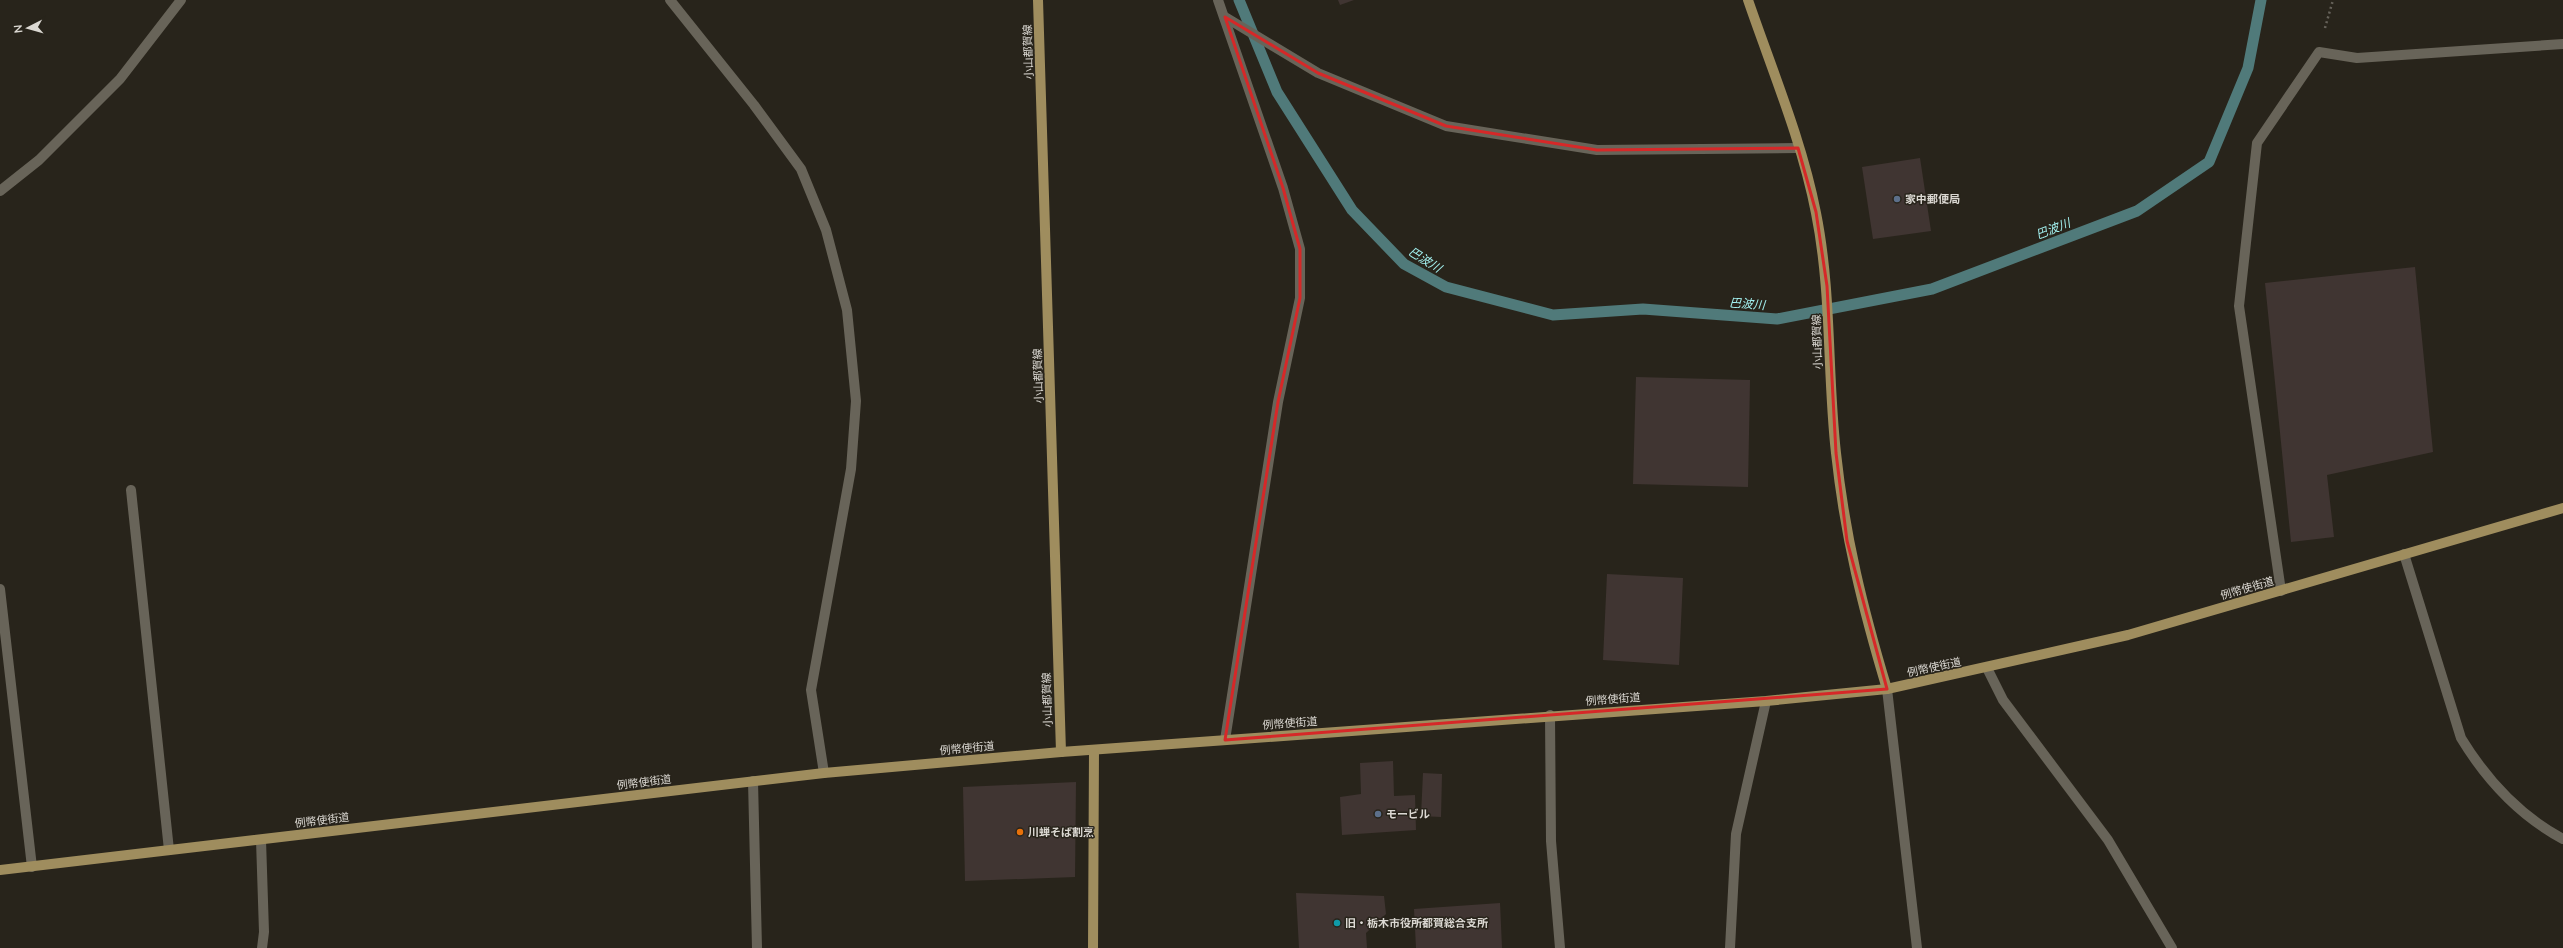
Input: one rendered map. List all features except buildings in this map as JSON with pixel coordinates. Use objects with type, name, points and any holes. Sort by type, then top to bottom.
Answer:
[{"type":"main road","name":"小山都賀線","points":[[1038,0],[1061,752]]},
{"type":"main road","name":"小山都賀線","points":[[1748,0],[1798,148],[1816,212],[1827,286],[1830,372],[1836,453],[1847,541],[1863,607],[1887,689]]},
{"type":"main road","name":"例幣使街道","points":[[0,870],[824,772],[1061,752],[1550,715],[1766,701],[1887,689],[1987,668],[2128,635],[2563,508]]},
{"type":"main road","points":[[1094,750],[1094,948]]},
{"type":"street","points":[[0,191],[39,160],[120,79],[181,0]]},
{"type":"street","points":[[670,0],[754,104],[801,168],[826,230],[847,310],[856,401],[851,469],[811,690],[824,772]]},
{"type":"street","points":[[1218,0],[1283,188],[1300,249],[1300,298],[1278,402],[1225,740]]},
{"type":"street","points":[[1225,17],[1318,73],[1446,126],[1597,150],[1798,148]]},
{"type":"street","points":[[2281,591],[2239,306],[2257,143],[2319,52],[2357,58],[2563,44]]},
{"type":"street","points":[[131,490],[169,850]]},
{"type":"street","points":[[2404,554],[2461,738],[2477,764],[2510,800],[2543,828],[2563,839]]},
{"type":"street","points":[[0,589],[32,867]]},
{"type":"street","points":[[1987,668],[2003,700],[2108,840],[2172,948]]},
{"type":"street","points":[[1887,689],[1917,948]]},
{"type":"street","points":[[1730,948],[1736,834],[1766,701]]},
{"type":"street","points":[[1550,715],[1552,841],[1560,948]]},
{"type":"street","points":[[753,781],[757,948]]},
{"type":"street","points":[[261,840],[264,932],[262,948]]},
{"type":"highlighted area","points":[[1225,17],[1318,73],[1446,126],[1597,150],[1798,148],[1816,212],[1827,286],[1836,453],[1847,541],[1887,689],[1225,740],[1278,402],[1300,298],[1300,249],[1283,188]]},
{"type":"waterway","name":"巴波川","points":[[1239,0],[1277,92],[1352,210],[1404,264],[1446,287],[1553,315],[1643,309],[1777,319],[1932,289],[2137,211],[2209,162],[2248,68],[2261,0]]},
{"type":"place","name":"家中郵便局","points":[[1897,199]]},
{"type":"place","name":"モービル","points":[[1378,814]]},
{"type":"place","name":"川蝉そば割烹","points":[[1020,832]]},
{"type":"place","name":"旧・栃木市役所都賀総合支所","points":[[1337,923]]}]
